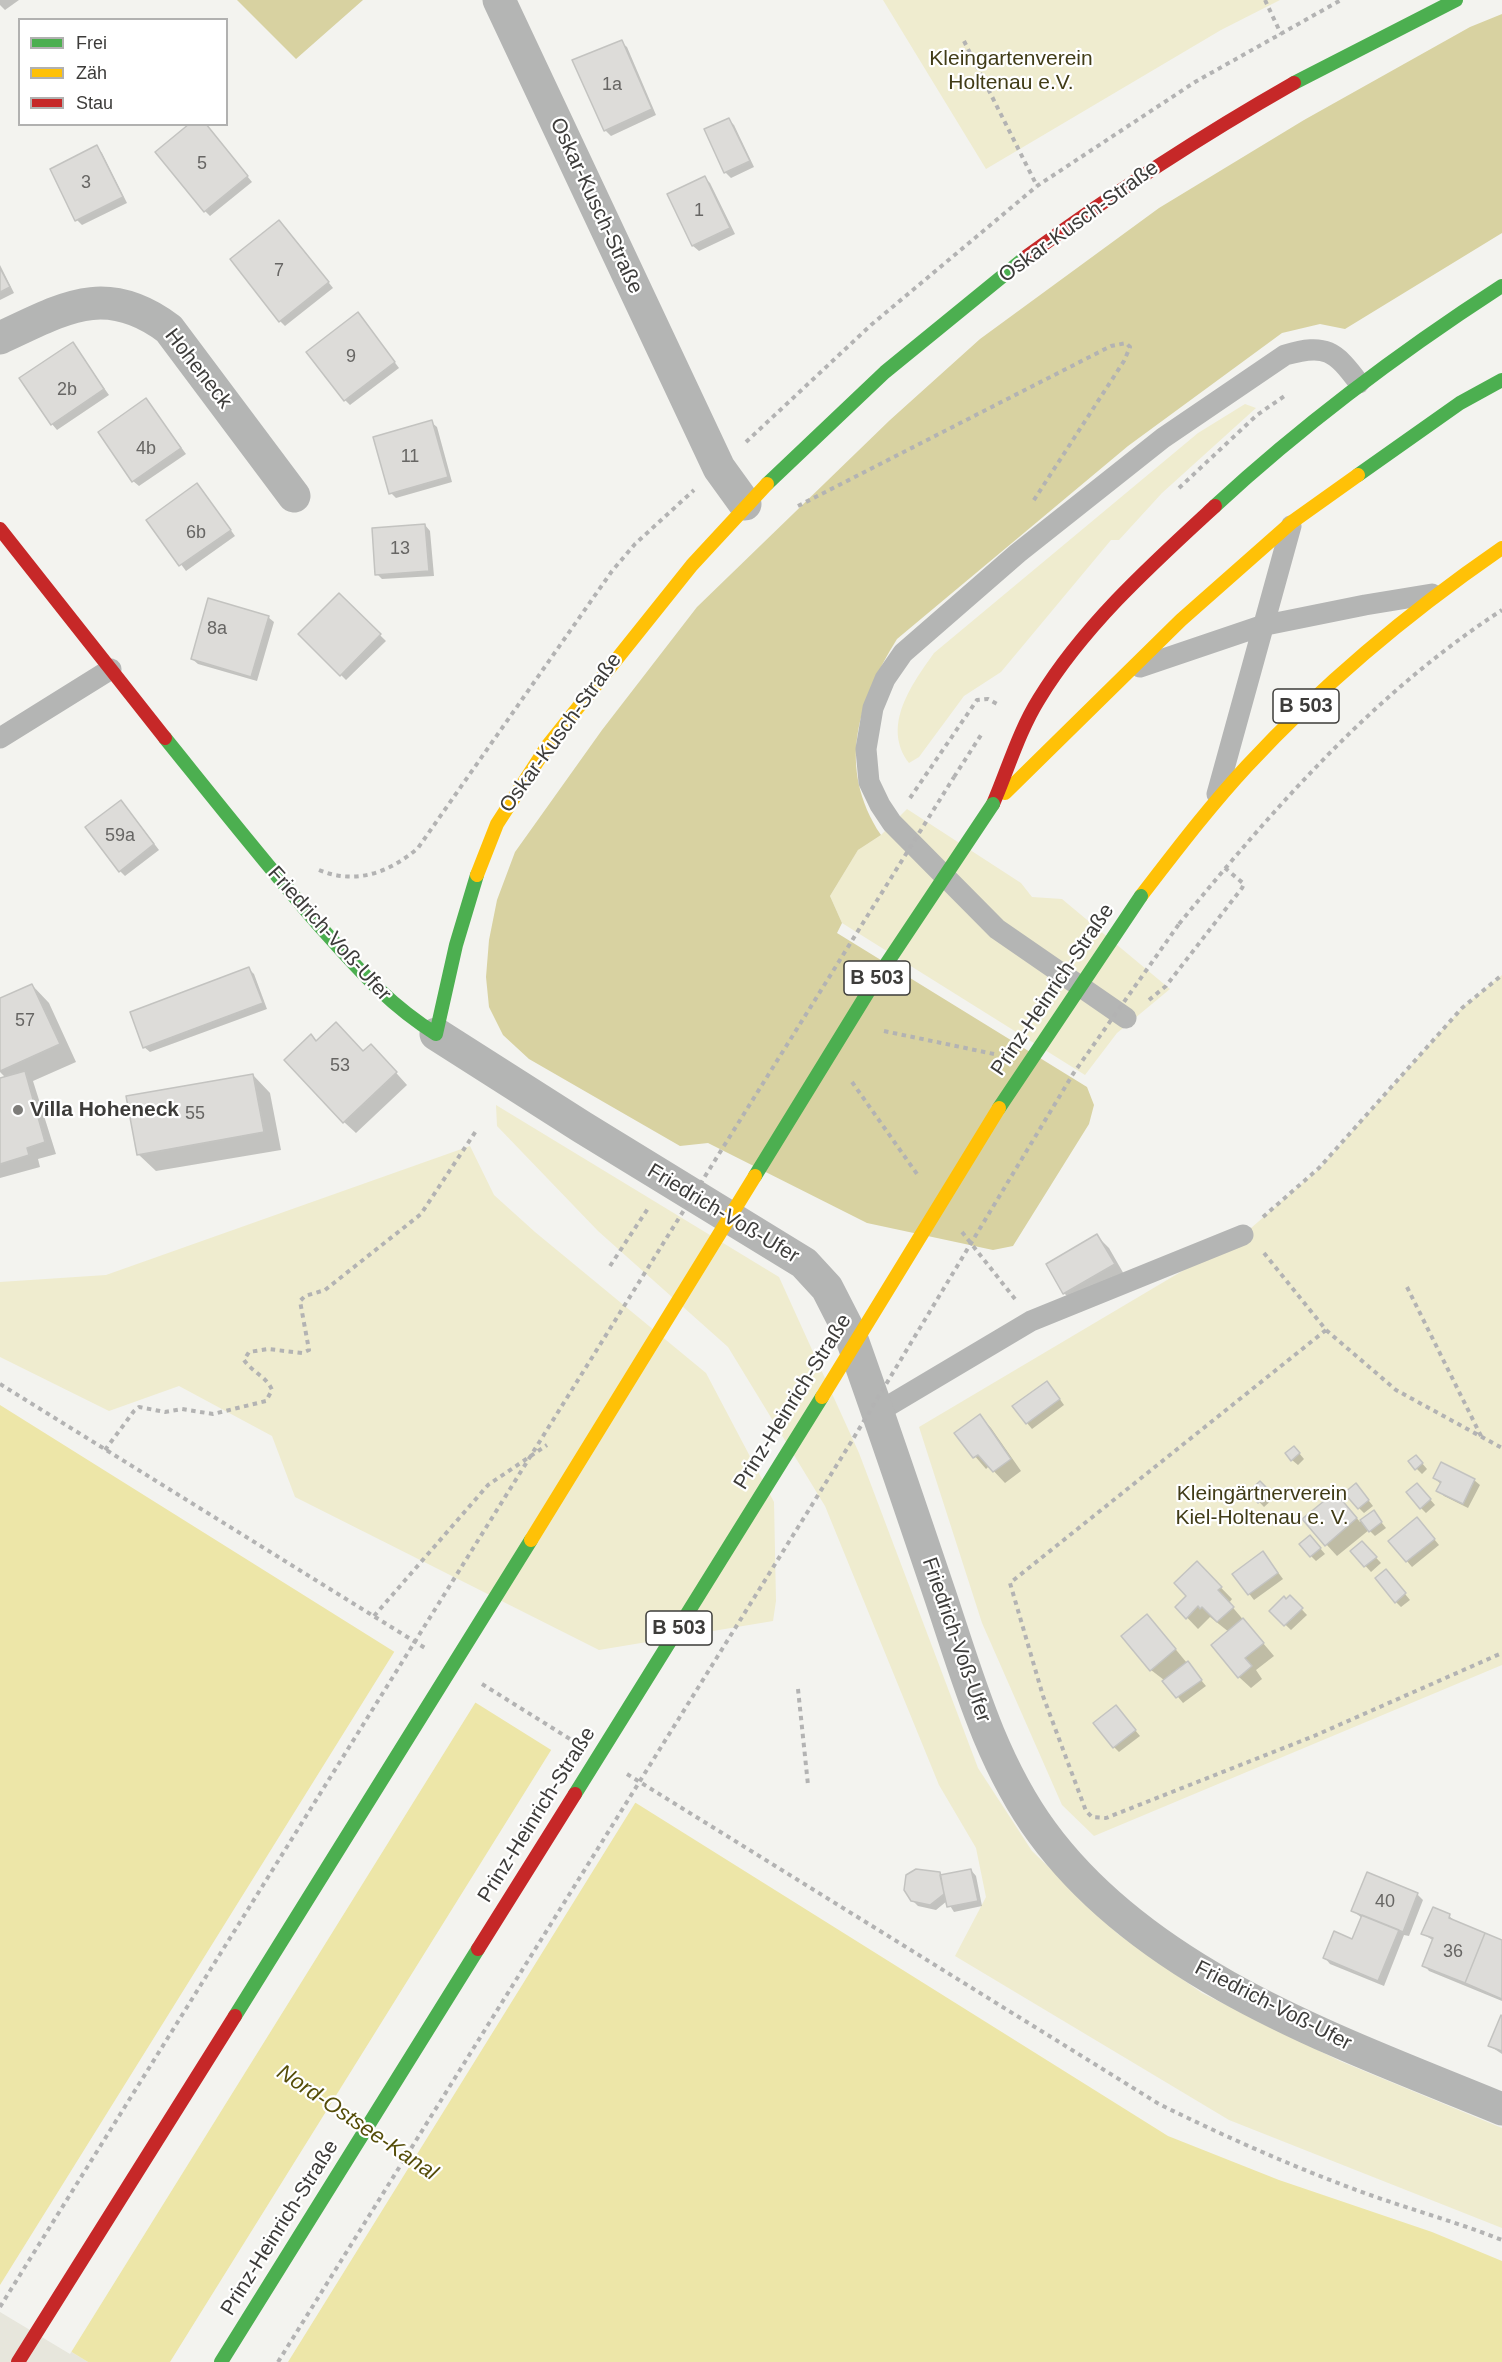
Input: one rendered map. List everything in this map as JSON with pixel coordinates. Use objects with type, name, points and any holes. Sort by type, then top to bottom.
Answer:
[{"type":"main road","name":"Oskar-Kusch-Straße","points":[[443,1038],[470,893],[495,826],[545,749],[642,622],[745,504],[893,362],[1066,227],[1219,124],[1394,28],[1456,0]]},
{"type":"main road","name":"B 503","points":[[18,2362],[470,1640],[861,1004],[993,804],[1038,701],[1074,650],[1110,609],[1185,533],[1271,455],[1359,383],[1445,321],[1502,286]]},
{"type":"main road","name":"B 503","points":[[993,804],[1181,620],[1292,522],[1460,403],[1502,380]]},
{"type":"main road","name":"Friedrich-Voß-Ufer","points":[[0,529],[265,864],[375,988],[404,1014],[443,1038]]},
{"type":"main road","name":"Prinz-Heinrich-Straße","points":[[221,2362],[804,1425],[978,1140],[1141,896],[1214,803],[1322,689],[1436,594],[1502,548]]},
{"type":"street","name":"Oskar-Kusch-Straße","points":[[499,0],[719,468],[745,504]]},
{"type":"street","name":"Hoheneck","points":[[0,338],[63,309],[94,301],[122,305],[150,314],[169,329],[294,496]]},
{"type":"street","name":"Friedrich-Voß-Ufer","points":[[443,1038],[668,1181],[804,1263],[826,1288],[849,1331],[975,1700],[999,1762],[1043,1834],[1078,1874],[1135,1926],[1215,1981],[1348,2046],[1502,2109]]},
{"type":"lane","points":[[1126,1018],[997,929],[892,823],[869,782],[866,749],[873,708],[885,679],[903,652],[1009,561],[1163,438],[1285,356],[1308,349],[1324,350],[1340,358],[1359,383]]},
{"type":"lane","points":[[1214,803],[1261,626],[1292,522]]},
{"type":"lane","points":[[1128,672],[1261,626],[1365,604],[1436,594]]},
{"type":"lane","points":[[0,738],[111,669]]},
{"type":"lane","points":[[878,1412],[1032,1322],[1243,1235]]},
{"type":"path","points":[[1265,0],[1281,34]]},
{"type":"path","points":[[964,41],[1037,186]]},
{"type":"path","points":[[745,504],[766,522],[1111,346],[1126,343],[1130,347],[1124,360],[1030,504]]},
{"type":"path","points":[[278,2362],[853,1439],[1073,1074],[1179,924],[1225,868],[1329,753],[1378,704],[1502,610]]},
{"type":"path","points":[[930,769],[977,700],[988,699],[999,706]]},
{"type":"path","points":[[0,2307],[954,777]]},
{"type":"path","points":[[1166,986],[1244,884],[1225,868]]},
{"type":"path","points":[[1502,975],[1462,1008],[1320,1168],[1243,1235],[1261,1249],[1326,1330],[1396,1390],[1502,1448]]},
{"type":"path","points":[[105,1450],[139,1407],[165,1412],[182,1409],[213,1414],[266,1401],[272,1390],[269,1382],[251,1370],[244,1360],[249,1352],[268,1349],[302,1353],[309,1350],[300,1301],[305,1296],[325,1290],[421,1214],[476,1131]]},
{"type":"path","points":[[609,1266],[668,1181]]},
{"type":"path","points":[[1407,1287],[1481,1437]]},
{"type":"path","points":[[1326,1330],[1010,1583],[1043,1696],[1086,1811],[1092,1817],[1106,1818],[1314,1736],[1502,1653]]},
{"type":"path","points":[[0,1384],[435,1654]]},
{"type":"path","points":[[374,1616],[488,1485],[555,1439]]},
{"type":"path","points":[[475,1679],[576,1742]]},
{"type":"path","points":[[798,1689],[808,1785]]},
{"type":"path","points":[[626,1773],[1159,2104],[1227,2137],[1372,2196],[1502,2240]]},
{"type":"shaded area","points":[[237,0],[363,0],[296,59]]},
{"type":"shaded area","points":[[1502,14],[1502,233],[1345,329],[1320,324],[1282,333],[1128,446],[897,639],[872,687],[863,711],[856,760],[859,785],[867,810],[881,835],[858,850],[830,896],[842,923],[837,933],[1087,1087],[1094,1105],[1089,1124],[1013,1246],[993,1250],[867,1223],[708,1143],[680,1146],[529,1059],[503,1035],[489,1007],[486,977],[489,940],[497,900],[515,852],[602,730],[697,607],[890,420],[980,339],[1159,208],[1304,120],[1470,27]]},
{"type":"shaded area","points":[[0,2308],[88,2362],[0,2362]]},
{"type":"green space","name":"Kleingartenverein Holtenau e.V.","points":[[883,0],[1280,0],[1221,30],[986,169]]},
{"type":"green space","points":[[1245,404],[1256,408],[1162,493],[1119,540],[1111,540],[1001,672],[964,696],[919,757],[909,763],[901,749],[898,735],[899,720],[909,692],[934,653],[1198,433]]},
{"type":"green space","points":[[907,809],[1021,883],[1032,897],[1062,899],[1170,989],[1117,1033],[1085,1075],[842,923],[830,896],[858,850],[881,835]]},
{"type":"green space","name":"Kleingärtnerverein Kiel-Holtenau e. V.","points":[[1502,975],[1502,1665],[1094,1836],[1062,1805],[982,1623],[919,1427],[1243,1235],[1320,1168],[1462,1008]]},
{"type":"green space","points":[[496,1105],[779,1277],[859,1453],[978,1768],[1032,1851],[1118,1934],[1202,1993],[1340,2061],[1502,2128],[1502,2228],[1229,2120],[955,1956],[986,1897],[976,1848],[939,1785],[825,1506],[728,1347],[598,1231],[497,1126]]},
{"type":"green space","points":[[470,1146],[494,1195],[535,1232],[706,1373],[774,1502],[776,1601],[773,1621],[599,1650],[295,1497],[272,1436],[179,1386],[109,1411],[0,1357],[0,1282],[106,1275]]},
{"type":"water","name":"Nord-Ostsee-Kanal","points":[[0,1405],[1168,2136],[1279,2180],[1432,2232],[1502,2261],[1502,2362],[88,2362],[0,2308]]},
{"type":"pier","points":[[396,1649],[477,1700],[70,2354],[0,2312],[0,2285]]},
{"type":"pier","points":[[553,1747],[637,1800],[288,2362],[170,2362]]},
{"type":"building","points":[[622,40],[652,109],[604,131],[572,60]]},
{"type":"building","points":[[729,118],[750,161],[724,173],[704,129]]},
{"type":"building","points":[[187,126],[208,126],[248,176],[204,212],[155,152]]},
{"type":"building","points":[[97,145],[123,197],[75,221],[50,169]]},
{"type":"building","points":[[705,176],[730,228],[692,246],[667,194]]},
{"type":"building","points":[[279,220],[329,282],[279,322],[230,259]]},
{"type":"building","points":[[0,268],[10,287],[0,292]]},
{"type":"building","points":[[358,312],[395,362],[344,401],[306,352]]},
{"type":"building","points":[[73,342],[104,389],[51,425],[19,378]]},
{"type":"building","points":[[146,398],[181,448],[132,482],[98,432]]},
{"type":"building","points":[[432,420],[448,477],[389,494],[373,437]]},
{"type":"building","points":[[197,483],[231,530],[179,566],[146,520]]},
{"type":"building","points":[[425,524],[429,571],[375,575],[372,528]]},
{"type":"building","points":[[339,593],[381,634],[340,676],[298,634]]},
{"type":"building","points":[[208,598],[269,616],[251,677],[191,659]]},
{"type":"building","points":[[121,800],[154,844],[119,872],[85,827]]},
{"type":"building","points":[[249,967],[263,1003],[143,1048],[130,1012]]},
{"type":"building","points":[[32,984],[60,1044],[0,1071],[0,998]]},
{"type":"building","points":[[336,1022],[363,1051],[371,1044],[397,1072],[343,1123],[284,1060],[311,1034],[316,1041]]},
{"type":"building","name":"Villa Hoheneck","points":[[25,1071],[45,1142],[27,1148],[29,1155],[0,1164],[0,1078]]},
{"type":"building","points":[[253,1074],[264,1132],[137,1155],[126,1096]]},
{"type":"building","points":[[1097,1234],[1115,1264],[1063,1294],[1046,1264]]},
{"type":"building","points":[[1047,1381],[1060,1399],[1026,1424],[1012,1406]]},
{"type":"building","points":[[980,1414],[1011,1459],[993,1472],[978,1455],[973,1458],[954,1433]]},
{"type":"building","points":[[1294,1446],[1300,1453],[1291,1461],[1285,1453]]},
{"type":"building","points":[[1416,1455],[1423,1463],[1415,1470],[1408,1461]]},
{"type":"building","points":[[1441,1462],[1475,1479],[1463,1504],[1436,1491],[1441,1482],[1433,1478]]},
{"type":"building","points":[[1260,1481],[1270,1491],[1258,1503],[1248,1492]]},
{"type":"building","points":[[1356,1483],[1369,1500],[1358,1509],[1344,1493]]},
{"type":"building","points":[[1417,1483],[1431,1499],[1420,1509],[1406,1492]]},
{"type":"building","points":[[1335,1492],[1357,1518],[1325,1546],[1302,1519]]},
{"type":"building","points":[[1374,1510],[1382,1522],[1369,1532],[1360,1520]]},
{"type":"building","points":[[1417,1517],[1435,1539],[1406,1562],[1388,1541]]},
{"type":"building","points":[[1310,1535],[1321,1548],[1310,1557],[1299,1544]]},
{"type":"building","points":[[1362,1541],[1377,1557],[1364,1567],[1350,1551]]},
{"type":"building","points":[[1263,1551],[1278,1573],[1248,1595],[1232,1574]]},
{"type":"building","points":[[1197,1561],[1222,1587],[1218,1590],[1234,1607],[1217,1622],[1202,1607],[1200,1609],[1198,1606],[1186,1619],[1175,1607],[1186,1596],[1174,1583]]},
{"type":"building","points":[[1386,1569],[1406,1593],[1395,1603],[1375,1578]]},
{"type":"building","points":[[1290,1595],[1303,1608],[1284,1626],[1269,1611],[1284,1596],[1286,1599]]},
{"type":"building","points":[[1147,1614],[1176,1649],[1150,1671],[1121,1636]]},
{"type":"building","points":[[1243,1618],[1264,1643],[1245,1658],[1252,1666],[1238,1678],[1211,1645]]},
{"type":"building","points":[[1188,1661],[1202,1680],[1176,1698],[1162,1681]]},
{"type":"building","points":[[1116,1705],[1136,1730],[1113,1748],[1093,1723]]},
{"type":"building","points":[[916,1869],[940,1872],[944,1894],[930,1905],[911,1901],[904,1890],[906,1875]]},
{"type":"building","points":[[971,1869],[978,1901],[947,1907],[940,1875]]},
{"type":"building","points":[[1367,1872],[1418,1893],[1403,1932],[1351,1911]]},
{"type":"building","points":[[1433,1907],[1450,1914],[1449,1918],[1485,1933],[1465,1983],[1422,1966],[1433,1938],[1421,1934]]},
{"type":"building","points":[[1362,1915],[1399,1930],[1378,1981],[1323,1958],[1334,1931],[1352,1939]]},
{"type":"building","points":[[1485,1933],[1502,1940],[1502,1999],[1465,1983]]},
{"type":"building","points":[[1502,2016],[1502,2051],[1488,2046]]},
{"type":"traffic: fast","points":[[1294,83],[1456,0]]},
{"type":"traffic: fast","points":[[767,484],[885,372],[1026,257]]},
{"type":"traffic: fast","points":[[1215,506],[1283,446],[1354,390],[1502,286]]},
{"type":"traffic: fast","points":[[1358,475],[1460,403],[1502,380]]},
{"type":"traffic: fast","points":[[165,738],[278,877],[344,953],[386,996],[436,1034],[456,945],[477,875]]},
{"type":"traffic: fast","points":[[755,1176],[873,984],[993,804]]},
{"type":"traffic: fast","points":[[999,1108],[1141,896]]},
{"type":"traffic: fast","points":[[575,1794],[822,1397]]},
{"type":"traffic: fast","points":[[235,2016],[531,1540]]},
{"type":"traffic: fast","points":[[221,2362],[478,1949]]},
{"type":"traffic: slow","points":[[1005,793],[1181,620],[1292,522],[1358,475]]},
{"type":"traffic: slow","points":[[477,875],[497,824],[548,745],[692,565],[767,484]]},
{"type":"traffic: slow","points":[[1141,896],[1233,782],[1306,706],[1401,623],[1502,548]]},
{"type":"traffic: slow","points":[[822,1397],[999,1108]]},
{"type":"traffic: slow","points":[[531,1540],[755,1176]]},
{"type":"traffic: jam","points":[[1026,257],[1157,166],[1294,83]]},
{"type":"traffic: jam","points":[[993,804],[1025,724],[1057,672],[1120,596],[1215,506]]},
{"type":"traffic: jam","points":[[0,529],[165,738]]},
{"type":"traffic: jam","points":[[478,1949],[575,1794]]},
{"type":"traffic: jam","points":[[18,2362],[235,2016]]},
{"type":"place","name":"Villa Hoheneck","points":[[18,1110]]}]
